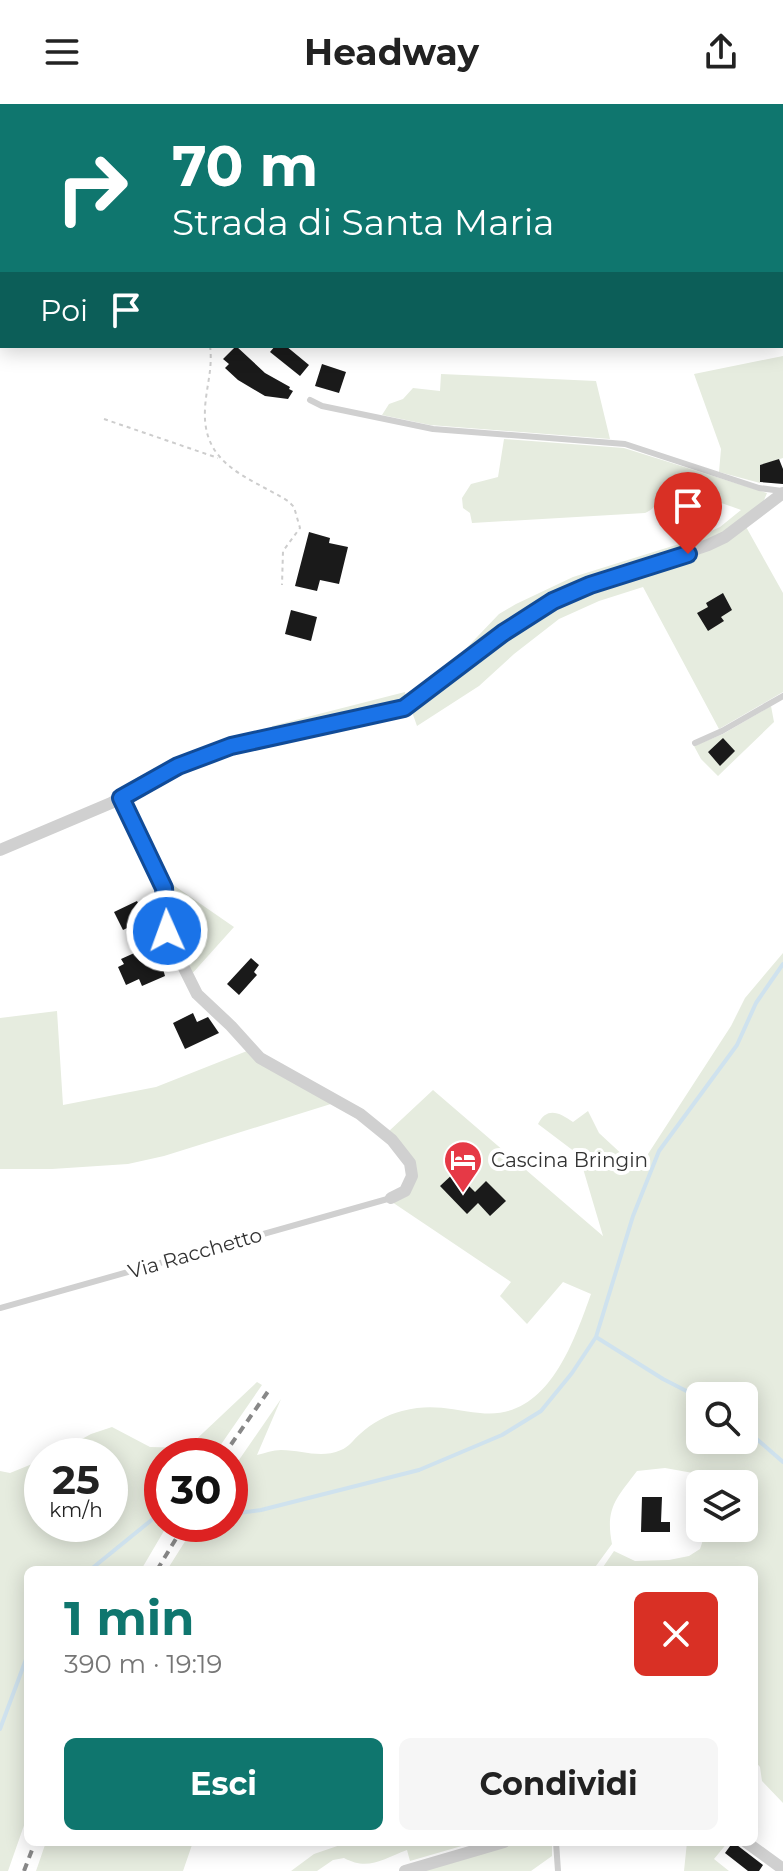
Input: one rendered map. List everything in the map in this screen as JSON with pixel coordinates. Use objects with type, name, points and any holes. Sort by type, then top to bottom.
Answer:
[{"type":"street","points":[[0,850],[121,798],[178,766],[231,746],[404,708],[503,633],[553,601],[725,537],[783,492]]},
{"type":"street","points":[[121,798],[164,888],[167,934],[197,994],[264,1061],[360,1114],[397,1145],[410,1163],[412,1179],[405,1191],[391,1198]]},
{"type":"street","points":[[405,1871],[490,1846]]},
{"type":"street","points":[[751,1846],[783,1869]]},
{"type":"lane","points":[[310,400],[322,406],[433,429],[625,444],[759,488],[783,492]]},
{"type":"lane","points":[[695,743],[729,728],[783,696]]},
{"type":"lane","name":"Via Racchetto","points":[[0,1308],[391,1198]]},
{"type":"lane","points":[[556,1846],[558,1871]]},
{"type":"path","points":[[210,348],[212,364],[205,424],[211,448],[219,458]]},
{"type":"path","points":[[104,419],[219,458],[288,501],[294,507],[300,528],[287,543],[282,556],[282,585]]},
{"type":"shaded area","points":[[783,356],[783,458],[760,465],[760,483],[719,472],[721,449],[694,374]]},
{"type":"shaded area","points":[[441,374],[596,381],[610,439],[430,425],[382,415],[389,404],[403,399],[413,388],[440,391]]},
{"type":"shaded area","points":[[504,439],[624,448],[767,493],[762,505],[715,539],[586,583],[406,702],[272,730],[272,726],[405,692],[406,697],[456,659],[499,614],[516,604],[573,577],[692,540],[720,527],[741,510],[677,493],[660,500],[645,513],[472,523],[470,513],[463,508],[462,498],[471,484],[498,477]]},
{"type":"shaded area","points":[[745,525],[783,593],[783,692],[719,729],[643,587],[599,601],[559,619],[479,686],[417,726],[411,709],[544,611]]},
{"type":"shaded area","points":[[771,706],[774,722],[718,776],[701,759],[694,746],[723,734]]},
{"type":"shaded area","points":[[166,880],[234,927],[190,976],[170,930]]},
{"type":"shaded area","points":[[783,953],[783,1803],[762,1781],[758,1765],[758,1566],[604,1566],[614,1551],[635,1561],[669,1560],[689,1556],[700,1549],[702,1542],[758,1542],[758,1470],[686,1472],[665,1468],[637,1471],[614,1504],[610,1521],[612,1544],[596,1566],[170,1566],[185,1542],[248,1542],[248,1447],[281,1399],[257,1455],[281,1450],[333,1453],[346,1447],[380,1420],[396,1413],[433,1407],[480,1413],[503,1412],[523,1405],[540,1392],[566,1356],[591,1294],[563,1282],[527,1324],[500,1296],[511,1282],[392,1202],[415,1183],[388,1132],[433,1090],[603,1236],[579,1155],[538,1124],[550,1113],[573,1122],[588,1111],[599,1133],[640,1171],[731,1026],[745,998]]},
{"type":"shaded area","points":[[57,1011],[63,1105],[156,1087],[247,1051],[334,1103],[164,1156],[128,1164],[0,1169],[0,1018]]},
{"type":"shaded area","points":[[257,1382],[262,1385],[225,1438],[198,1438]]},
{"type":"shaded area","points":[[112,1427],[144,1444],[144,1542],[157,1542],[143,1566],[24,1566],[24,1825],[8,1871],[0,1871],[0,1471],[10,1473],[24,1467],[24,1542],[128,1542],[128,1438],[84,1438]]},
{"type":"shaded area","points":[[45,1846],[192,1846],[183,1871],[36,1871]]},
{"type":"shaded area","points":[[337,1846],[462,1846],[410,1861],[407,1850],[368,1864],[344,1858],[333,1860],[317,1871],[291,1871],[314,1854]]},
{"type":"shaded area","points":[[505,1846],[552,1846],[552,1856],[531,1871],[416,1871]]},
{"type":"shaded area","points":[[687,1846],[725,1846],[714,1859],[729,1871],[684,1871]]},
{"type":"building","points":[[234,348],[238,348],[265,373],[293,391],[288,399],[265,396],[238,380],[225,368],[229,364],[223,359]]},
{"type":"building","points":[[273,348],[288,348],[309,365],[300,376],[270,352]]},
{"type":"building","points":[[322,364],[346,372],[339,393],[315,386]]},
{"type":"building","points":[[779,459],[783,484],[760,482],[760,465]]},
{"type":"building","points":[[309,532],[330,538],[329,543],[348,547],[339,584],[320,580],[317,591],[295,586]]},
{"type":"building","points":[[723,593],[732,610],[721,617],[724,621],[708,631],[697,613],[708,607],[706,603]]},
{"type":"building","points":[[291,610],[317,617],[311,641],[285,634]]},
{"type":"building","points":[[723,738],[735,751],[720,766],[708,752]]},
{"type":"building","points":[[137,901],[146,919],[123,930],[114,912]]},
{"type":"building","points":[[161,941],[172,965],[163,969],[165,976],[142,986],[139,979],[126,985],[118,967],[124,964],[121,959]]},
{"type":"building","points":[[251,958],[259,965],[254,972],[257,975],[239,995],[227,984]]},
{"type":"building","points":[[193,1013],[197,1022],[208,1017],[219,1033],[185,1049],[173,1023]]},
{"type":"building","points":[[455,1172],[475,1192],[486,1181],[506,1201],[490,1216],[478,1203],[467,1214],[440,1186]]},
{"type":"building","points":[[642,1497],[662,1497],[661,1522],[670,1522],[670,1532],[641,1532]]},
{"type":"building","points":[[730,1846],[738,1846],[763,1865],[759,1871],[748,1871],[725,1853]]},
{"type":"waterway","points":[[248,1512],[419,1470],[502,1435],[541,1411],[596,1337],[633,1216],[659,1151],[737,1045],[756,1003],[783,964]]},
{"type":"waterway","points":[[596,1337],[686,1391]]},
{"type":"waterway","points":[[758,1440],[783,1462]]},
{"type":"waterway","points":[[95,1566],[144,1526]]},
{"type":"waterway","points":[[0,1729],[24,1665]]},
{"type":"railway","points":[[236,1438],[269,1390]]},
{"type":"railway","points":[[159,1566],[174,1542]]},
{"type":"railway","points":[[24,1871],[33,1846]]},
{"type":"place","name":"Cascina Bringin","points":[[463,1194]]},
{"type":"route","points":[[167,931],[164,888],[121,798],[178,766],[231,746],[404,708],[503,633],[553,601],[590,585],[688,554]]}]
